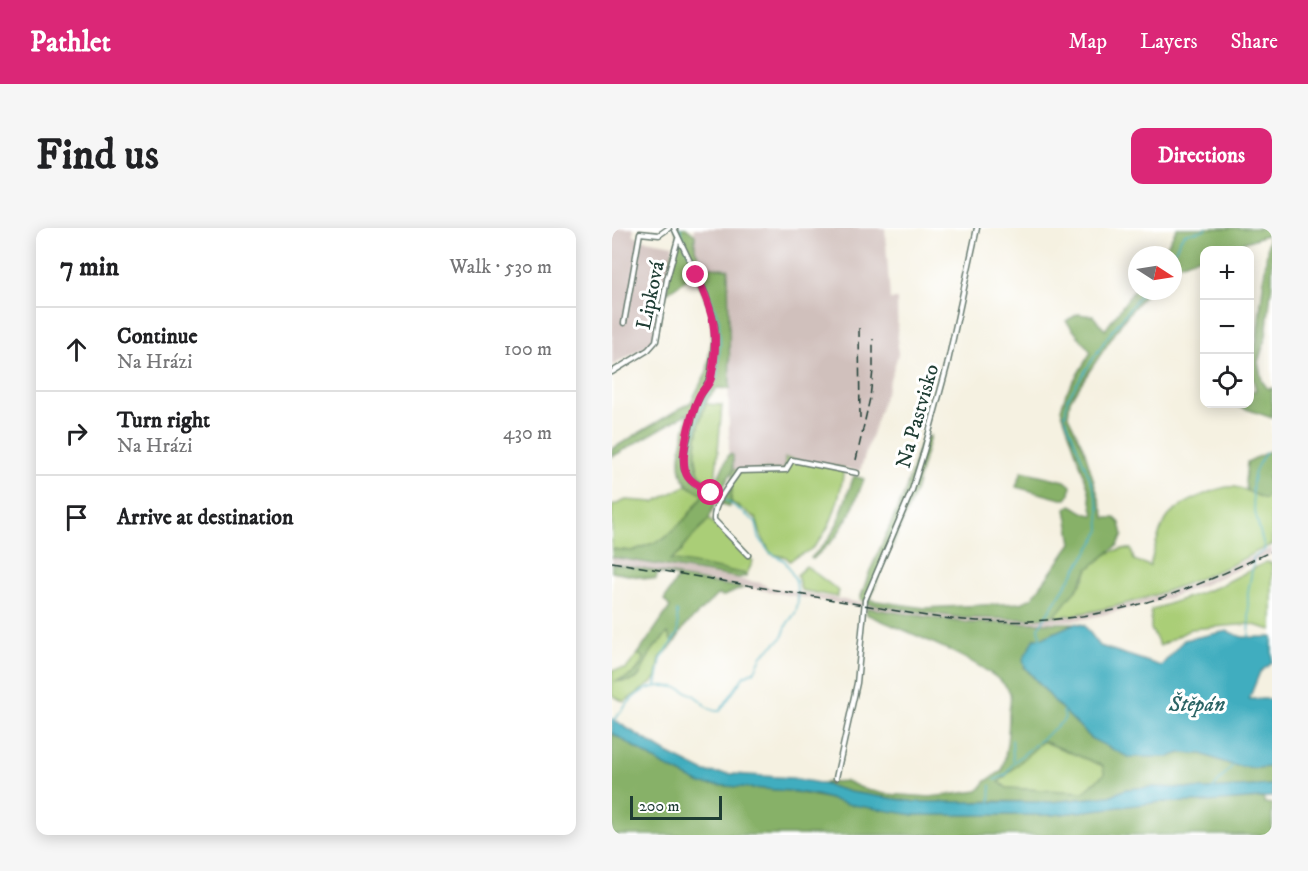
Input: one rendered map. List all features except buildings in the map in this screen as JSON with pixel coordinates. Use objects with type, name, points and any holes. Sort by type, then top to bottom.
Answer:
[{"type":"street","points":[[624,323],[640,233],[659,235],[669,228]]},
{"type":"street","points":[[674,228],[706,295],[715,327],[710,378],[695,406],[683,457],[684,468],[691,481],[720,500]]},
{"type":"street","name":"Na Pastvisko","points":[[837,778],[857,683],[864,606],[870,585],[912,490],[924,451],[947,366],[977,228]]},
{"type":"street","name":"Lipková","points":[[612,372],[648,350],[656,341],[667,279],[678,238]]},
{"type":"street","points":[[748,555],[714,520],[713,515],[739,471],[786,470],[792,460],[857,473]]},
{"type":"shaded area","points":[[612,228],[634,228],[633,234],[641,239],[673,245],[654,341],[612,366]]},
{"type":"shaded area","points":[[694,228],[885,228],[890,299],[897,299],[898,355],[860,471],[786,458],[785,470],[733,470],[733,455],[729,454],[728,270],[703,266],[695,249]]},
{"type":"shaded area","points":[[1272,548],[1272,554],[1163,600],[1085,619],[1023,624],[977,624],[926,618],[612,565],[612,558],[927,614],[1010,620],[1071,615],[1136,603],[1201,581]]},
{"type":"green space","points":[[675,228],[686,228],[695,235],[695,249],[703,266],[728,269],[730,389],[717,388],[708,400],[697,437],[696,462],[705,480],[715,484],[729,454],[733,455],[733,470],[722,489],[727,494],[732,486],[729,507],[716,501],[709,519],[683,547],[682,551],[670,560],[747,574],[739,578],[612,557],[612,549],[632,551],[664,539],[686,518],[704,495],[687,484],[680,468],[688,413],[612,457],[612,449],[691,402],[707,371],[712,336],[711,312],[694,274],[667,293],[672,254],[679,239]]},
{"type":"green space","points":[[1177,228],[1272,228],[1272,282],[1266,336],[1258,362],[1262,381],[1268,389],[1272,388],[1272,418],[1244,408],[1254,408],[1254,391],[1256,390],[1254,351],[1269,234],[1233,246],[1200,246],[1200,257],[1182,263],[1182,246],[1167,246]]},
{"type":"green space","points":[[1128,298],[1140,300],[1125,318],[1070,400],[1068,416],[1084,449],[1105,518],[1115,518],[1120,523],[1123,535],[1118,545],[1088,569],[1078,587],[1059,611],[1052,616],[1029,619],[963,618],[868,604],[860,599],[905,492],[921,441],[930,436],[915,492],[892,547],[884,555],[870,600],[925,608],[1021,603],[1032,598],[1072,543],[1066,509],[1071,505],[1094,515],[1088,487],[1061,409],[1066,393],[1091,352],[1066,321],[1078,314],[1093,316],[1105,330]]},
{"type":"green space","points":[[705,404],[722,405],[715,484],[710,483],[699,474],[695,454],[699,424]]},
{"type":"green space","points":[[1272,450],[1272,474],[1268,477],[1271,493],[1265,499],[1247,491],[1245,482],[1247,462]]},
{"type":"green space","points":[[785,458],[844,468],[838,501],[824,534],[810,550],[790,561],[786,557],[771,554],[761,535],[756,518],[731,502],[733,470],[785,470]]},
{"type":"green space","points":[[1022,471],[1065,481],[1071,486],[1070,494],[1066,499],[1061,499],[1016,487]]},
{"type":"green space","points":[[1272,474],[1272,545],[1229,566],[1161,593],[1098,610],[1055,617],[1060,603],[1077,589],[1084,580],[1087,570],[1102,558],[1118,550],[1131,549],[1134,560],[1150,566],[1162,528],[1173,512],[1189,501],[1219,489],[1235,487],[1253,493]]},
{"type":"green space","points":[[854,476],[864,479],[852,510],[836,537],[813,559],[811,558],[828,540],[837,524]]},
{"type":"green space","points":[[687,485],[704,494],[686,518],[664,539],[632,551],[612,549],[612,506],[626,500],[654,502]]},
{"type":"green space","points":[[709,519],[753,561],[747,574],[670,561],[682,551],[683,547]]},
{"type":"green space","points":[[1266,562],[1272,563],[1272,630],[1250,624],[1191,629],[1160,646],[1151,629],[1151,610],[1217,587]]},
{"type":"green space","points":[[612,564],[679,575],[678,577],[658,573],[656,580],[612,572]]},
{"type":"green space","points":[[806,566],[839,591],[837,597],[801,590],[797,575]]},
{"type":"green space","points":[[678,577],[743,588],[724,596],[717,595],[684,627],[673,645],[668,633],[653,650],[635,680],[615,681],[629,676],[639,668],[644,658],[638,654],[670,607],[664,600]]},
{"type":"green space","points":[[867,608],[967,623],[1075,623],[1043,638],[1035,638],[1024,667],[1092,739],[1150,756],[1169,757],[1180,753],[1202,754],[1232,765],[1254,768],[1272,767],[1272,785],[1206,789],[1153,787],[1126,789],[1110,796],[1051,802],[946,803],[915,802],[850,792],[819,783],[846,781],[864,789],[885,794],[930,797],[978,791],[986,781],[1002,771],[1007,741],[1010,693],[1002,682],[945,648],[866,614]],"holes":[[[1043,741],[1103,766],[1104,774],[1084,792],[1007,788],[999,782]]]},
{"type":"green space","points":[[669,632],[673,645],[660,658],[657,677],[653,682],[624,702],[612,695],[612,670],[626,669],[638,654],[644,658],[636,671],[617,681],[637,679],[656,645]]},
{"type":"green space","points":[[612,733],[661,764],[701,784],[790,791],[914,815],[1052,815],[1161,802],[1263,798],[1265,803],[1272,804],[1272,835],[612,835]]},
{"type":"green space","points":[[1042,741],[1103,766],[1105,774],[1084,793],[1007,788],[999,782]]},
{"type":"water","name":"Štěpán","points":[[1075,623],[1084,625],[1100,646],[1161,666],[1184,640],[1227,631],[1242,637],[1272,637],[1272,663],[1260,672],[1249,699],[1272,699],[1272,767],[1254,768],[1232,765],[1202,754],[1180,753],[1169,757],[1128,757],[1092,739],[1025,667],[1023,659],[1035,638],[1043,638]]},
{"type":"water","points":[[612,719],[667,753],[705,772],[792,778],[850,792],[915,802],[1052,802],[1110,796],[1126,789],[1153,787],[1206,789],[1272,785],[1272,797],[1206,802],[1161,802],[1052,815],[914,815],[847,804],[816,795],[790,791],[701,784],[661,764],[612,733]]},
{"type":"waterway","points":[[680,228],[719,320],[720,344],[717,377],[700,409],[691,448],[691,466],[697,477],[719,496]]},
{"type":"waterway","points":[[1177,246],[1185,234],[1207,228]]},
{"type":"waterway","points":[[1040,638],[1039,627],[1100,532],[1099,507],[1093,486],[1065,417],[1067,399],[1106,339],[1136,300]]},
{"type":"waterway","points":[[1249,636],[1248,592],[1253,558],[1265,550],[1254,510],[1252,489],[1257,467],[1266,452]]},
{"type":"waterway","points":[[612,722],[639,694],[656,687],[666,686],[684,690],[711,710],[720,711],[744,676],[755,671],[762,655],[782,638],[787,624],[796,612],[798,600],[796,581],[785,561],[769,552],[759,537],[756,522],[724,499]]},
{"type":"waterway","points":[[656,685],[661,659],[678,633],[677,611]]},
{"type":"waterway","points":[[995,780],[1007,774],[1013,763],[1062,722],[1065,718],[1063,711]]},
{"type":"waterway","points":[[1012,740],[1013,760]]},
{"type":"waterway","points":[[1212,790],[1232,766]]},
{"type":"waterway","points":[[990,802],[991,785]]},
{"type":"railway","points":[[859,328],[860,420]]},
{"type":"railway","points":[[856,460],[870,398],[873,339]]},
{"type":"railway","points":[[612,562],[927,616],[958,620],[1021,621],[1084,616],[1145,603],[1200,583],[1272,551]]},
{"type":"route","points":[[696,275],[712,311],[715,327],[714,352],[708,385],[700,394],[695,406],[683,463],[691,481],[711,493]]}]
